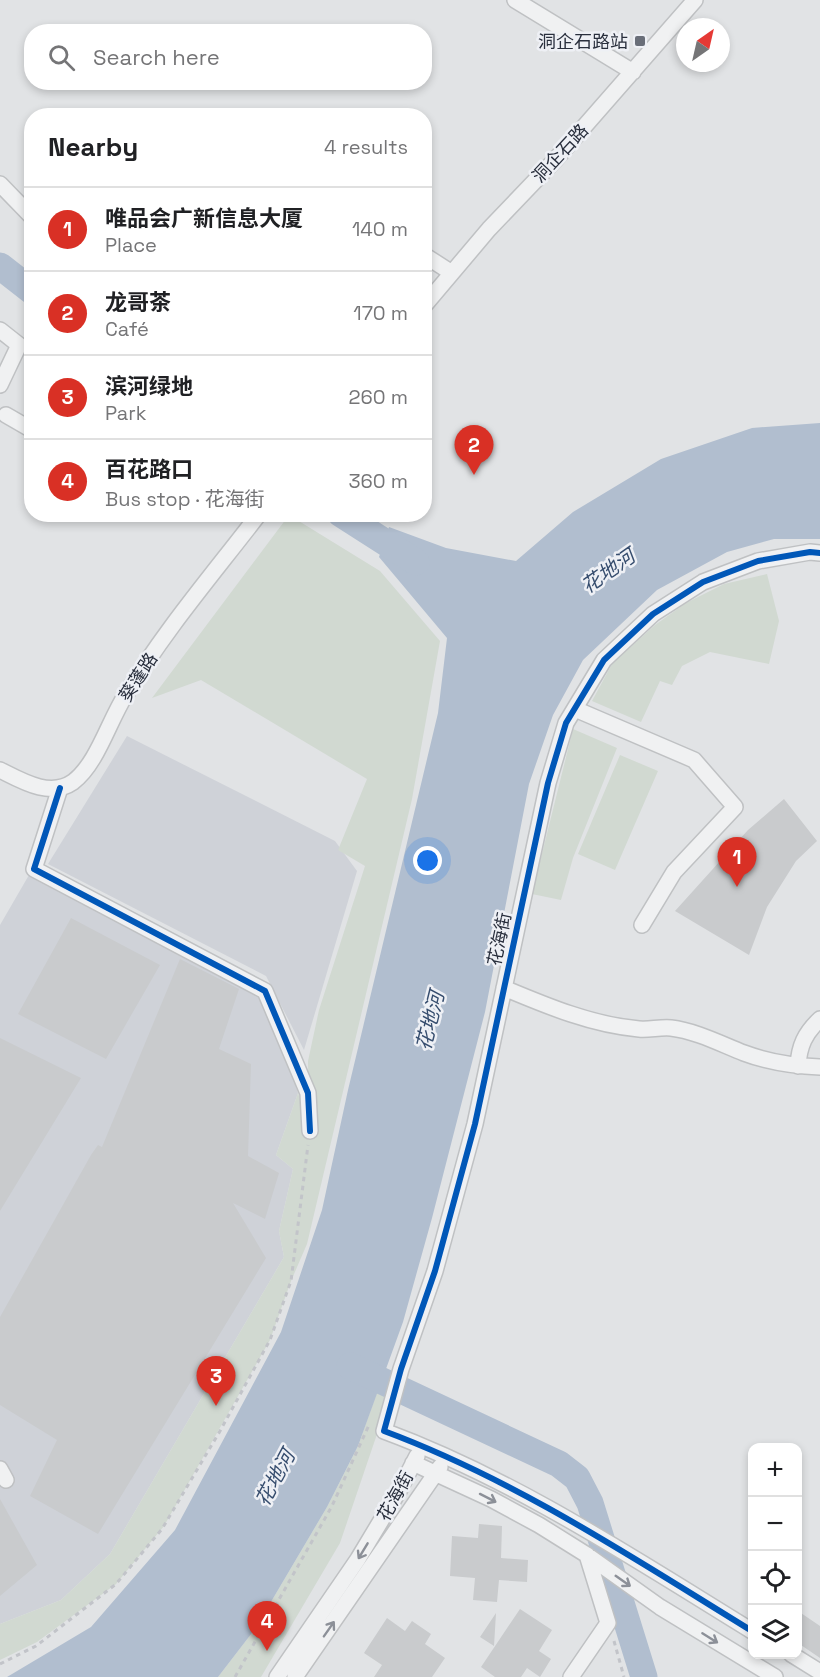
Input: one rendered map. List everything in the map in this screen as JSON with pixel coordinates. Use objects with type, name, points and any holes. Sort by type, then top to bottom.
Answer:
[{"type":"street","points":[[515,0],[633,72]]},
{"type":"street","name":"洞企石路","points":[[432,297],[695,0]]},
{"type":"street","points":[[0,184],[24,209]]},
{"type":"street","points":[[432,260],[452,273]]},
{"type":"street","points":[[0,330],[18,345],[0,385]]},
{"type":"street","points":[[2,417],[24,427]]},
{"type":"street","name":"葵蓬路","points":[[60,788],[73,781],[88,766],[124,697],[149,659],[253,522]]},
{"type":"street","name":"花海街","points":[[277,1677],[358,1559],[400,1489],[423,1445],[384,1431],[402,1366],[424,1303],[459,1186],[475,1124],[548,783],[566,723],[604,660],[653,615],[703,582],[758,561],[810,552],[820,553]]},
{"type":"street","points":[[575,709],[694,760],[735,807],[674,872],[642,925]]},
{"type":"street","points":[[0,770],[40,788],[60,788],[34,868],[265,992],[308,1093],[309,1131]]},
{"type":"street","points":[[504,988],[554,1009],[589,1019],[639,1029],[671,1028],[710,1039],[747,1054],[798,1066],[820,1067]]},
{"type":"street","points":[[798,1066],[799,1049],[809,1029],[820,1019]]},
{"type":"street","points":[[423,1445],[528,1495],[748,1628]]},
{"type":"street","name":"花海街","points":[[295,1677],[446,1456]]},
{"type":"street","points":[[413,1462],[539,1525],[587,1555],[660,1607],[775,1677]]},
{"type":"street","points":[[571,1677],[608,1623],[587,1555]]},
{"type":"street","points":[[799,1659],[820,1672]]},
{"type":"path","points":[[0,1664],[36,1646],[117,1584],[162,1529],[220,1431],[270,1340],[291,1281],[309,1131]]},
{"type":"path","points":[[235,1677],[332,1506],[371,1420]]},
{"type":"path","points":[[608,1623],[624,1677]]},
{"type":"shaded area","points":[[284,522],[300,522],[380,571],[440,641],[412,799],[307,1244],[270,1340],[164,1526],[116,1584],[37,1642],[0,1660],[0,1624],[61,1600],[110,1554],[284,1257],[279,1231],[293,1169],[276,1155],[298,1093],[309,1128],[308,1061],[319,1010],[365,866],[338,850],[367,779],[201,680],[152,698]]},
{"type":"shaded area","points":[[767,574],[779,621],[769,664],[710,652],[682,666],[672,685],[660,681],[641,722],[592,701],[612,664],[655,625],[686,603],[724,584]]},
{"type":"shaded area","points":[[573,729],[617,748],[573,858],[561,900],[532,894]]},
{"type":"shaded area","points":[[127,736],[335,841],[357,871],[304,1050],[266,976],[48,864]]},
{"type":"shaded area","points":[[620,755],[658,771],[615,870],[578,854]]},
{"type":"shaded area","points":[[29,875],[265,991],[298,1093],[276,1155],[293,1169],[279,1231],[284,1257],[110,1554],[61,1600],[0,1624],[0,925]]},
{"type":"shaded area","points":[[379,1387],[392,1390],[340,1543],[261,1677],[218,1677],[255,1629],[327,1507],[358,1446]]},
{"type":"water","name":"花地河","points":[[820,423],[820,539],[774,539],[727,552],[657,590],[583,660],[553,715],[529,784],[485,1012],[403,1322],[358,1446],[327,1507],[255,1629],[218,1677],[7,1677],[91,1627],[175,1530],[281,1332],[322,1210],[348,1090],[438,713],[447,638],[379,557],[389,527],[446,548],[516,561],[573,512],[661,459],[752,428]]},
{"type":"building","points":[[784,799],[817,841],[796,861],[767,907],[749,955],[675,911],[748,830]]},
{"type":"building","points":[[71,918],[160,965],[106,1059],[18,1014]]},
{"type":"building","points":[[180,959],[239,989],[219,1049],[251,1064],[248,1156],[279,1173],[265,1219],[233,1203],[266,1258],[98,1534],[30,1496],[57,1440],[0,1405],[0,1317],[91,1155],[98,1145],[102,1147]]},
{"type":"building","points":[[0,1038],[81,1078],[0,1211]]},
{"type":"building","points":[[0,1499],[37,1565],[0,1596]]},
{"type":"building","points":[[479,1524],[502,1526],[501,1558],[528,1560],[527,1582],[499,1580],[497,1602],[473,1600],[475,1578],[450,1576],[452,1536],[478,1538]]},
{"type":"building","points":[[520,1609],[552,1630],[539,1651],[551,1659],[540,1677],[527,1668],[521,1677],[495,1677],[481,1667]]},
{"type":"building","points":[[496,1613],[494,1646],[480,1637]]},
{"type":"building","points":[[802,1614],[820,1626],[820,1658],[802,1646]]},
{"type":"building","points":[[387,1618],[405,1631],[412,1621],[431,1634],[425,1644],[445,1658],[432,1677],[374,1677],[382,1665],[364,1653]]},
{"type":"waterway","points":[[0,266],[24,285]]},
{"type":"waterway","points":[[354,522],[416,562]]},
{"type":"waterway","points":[[350,1366],[559,1464],[577,1478],[590,1503],[644,1677]]},
{"type":"cycle path","points":[[748,1629],[573,1522],[527,1497],[433,1451],[384,1431],[401,1369],[435,1271],[475,1124],[548,783],[566,723],[604,660],[653,614],[703,582],[758,561],[810,552],[820,553]]},
{"type":"cycle path","points":[[60,788],[34,869],[265,991],[308,1093],[310,1131]]},
{"type":"place","name":"洞企石路站","points":[[640,41]]},
{"type":"place","name":"龙哥茶","points":[[474,475]]},
{"type":"place","name":"唯品会广新信息大厦","points":[[737,887]]},
{"type":"place","name":"滨河绿地","points":[[216,1406]]},
{"type":"place","name":"百花路口","points":[[267,1651]]}]
